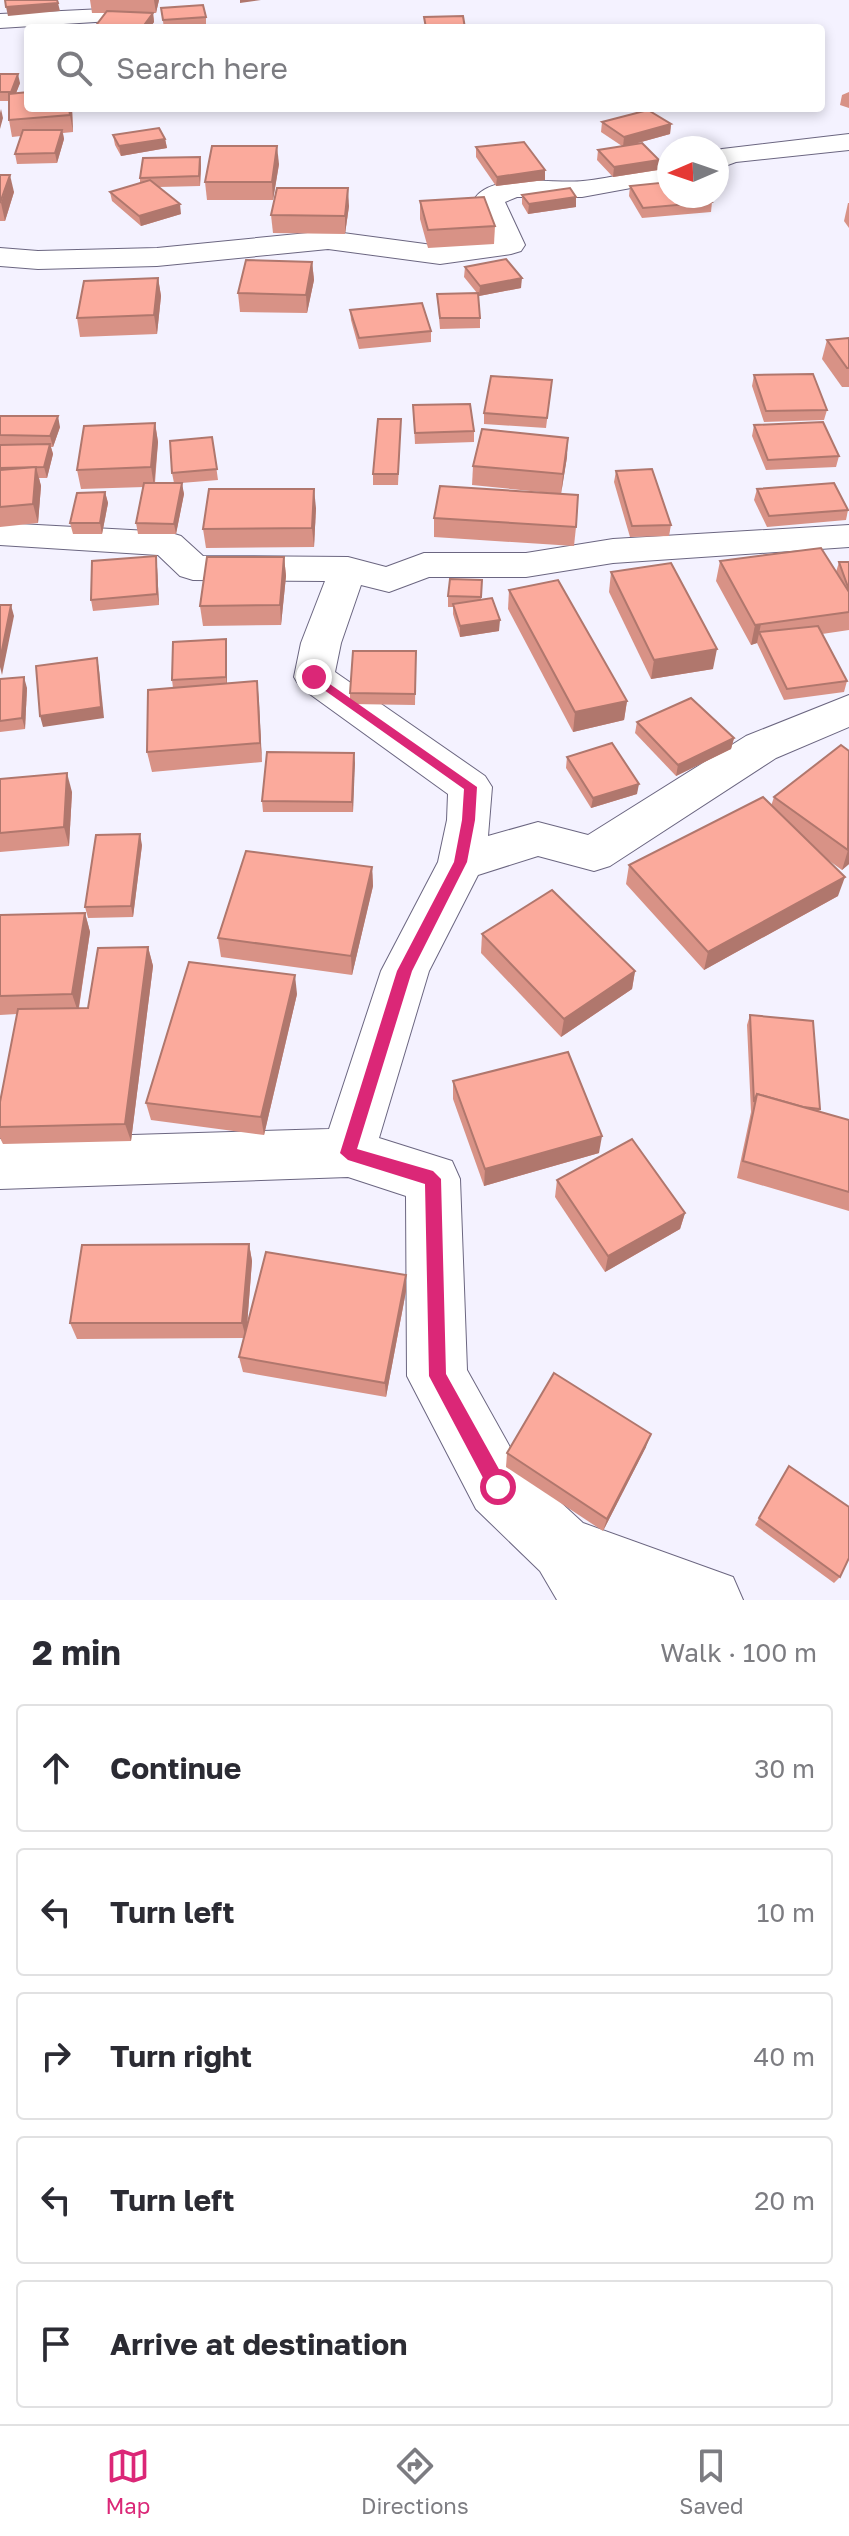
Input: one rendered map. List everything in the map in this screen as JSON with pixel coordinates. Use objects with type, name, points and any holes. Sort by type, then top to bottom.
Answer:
[{"type":"street","points":[[0,21],[103,16]]},
{"type":"street","points":[[729,156],[849,142]]},
{"type":"street","points":[[0,257],[38,260],[157,257],[328,240],[440,255],[511,245],[489,198],[501,193],[514,189],[582,189],[657,175]]},
{"type":"street","points":[[0,534],[168,544],[193,568],[348,569],[389,580],[424,565],[526,565],[613,551],[849,536]]},
{"type":"street","points":[[348,569],[321,643],[314,677],[470,787],[469,820],[461,862],[405,971],[348,1153]]},
{"type":"street","points":[[461,862],[538,839],[594,854],[761,747],[849,710]]},
{"type":"street","points":[[0,1164],[348,1153],[433,1179],[437,1376],[498,1487],[578,1574],[710,1600]]},
{"type":"building","points":[[5,0],[57,0],[58,3],[6,7]]},
{"type":"building","points":[[203,5],[206,17],[163,20],[161,8]]},
{"type":"building","points":[[107,11],[153,13],[145,24],[97,24]]},
{"type":"building","points":[[463,16],[464,24],[425,24],[424,17]]},
{"type":"building","points":[[0,74],[18,74],[11,92],[0,92]]},
{"type":"building","points":[[24,92],[24,112],[70,112],[70,115],[9,120],[9,94]]},
{"type":"building","points":[[651,112],[671,124],[624,137],[602,122]]},
{"type":"building","points":[[159,128],[165,139],[119,146],[113,135]]},
{"type":"building","points":[[23,130],[62,130],[55,153],[15,154]]},
{"type":"building","points":[[524,142],[545,170],[497,177],[476,147]]},
{"type":"building","points":[[642,143],[657,160],[614,167],[598,150]]},
{"type":"building","points":[[212,146],[277,146],[272,182],[205,182]]},
{"type":"building","points":[[200,157],[199,176],[140,178],[143,158]]},
{"type":"building","points":[[0,175],[10,175],[0,203]]},
{"type":"building","points":[[150,180],[180,204],[139,216],[110,192]]},
{"type":"building","points":[[657,183],[657,207],[643,208],[630,186]]},
{"type":"building","points":[[277,188],[348,188],[345,216],[271,215]]},
{"type":"building","points":[[570,188],[576,197],[529,204],[522,195]]},
{"type":"building","points":[[484,197],[495,226],[428,230],[420,201]]},
{"type":"building","points":[[506,259],[522,278],[480,286],[465,267]]},
{"type":"building","points":[[246,260],[312,262],[306,295],[238,293]]},
{"type":"building","points":[[158,278],[154,315],[77,318],[84,281]]},
{"type":"building","points":[[478,293],[480,318],[440,318],[437,294]]},
{"type":"building","points":[[422,303],[431,331],[359,338],[350,310]]},
{"type":"building","points":[[849,338],[849,368],[847,368],[827,340]]},
{"type":"building","points":[[813,374],[827,410],[766,411],[754,375]]},
{"type":"building","points":[[491,376],[552,380],[547,418],[484,413]]},
{"type":"building","points":[[470,404],[474,431],[415,433],[413,405]]},
{"type":"building","points":[[0,416],[58,416],[50,436],[0,435]]},
{"type":"building","points":[[378,419],[401,419],[398,474],[373,474]]},
{"type":"building","points":[[823,422],[839,456],[768,460],[754,425]]},
{"type":"building","points":[[155,423],[151,467],[77,470],[84,426]]},
{"type":"building","points":[[482,429],[568,438],[563,474],[473,466]]},
{"type":"building","points":[[212,437],[217,469],[172,473],[170,441]]},
{"type":"building","points":[[50,444],[44,467],[0,468],[0,445]]},
{"type":"building","points":[[36,467],[33,504],[0,507],[0,470]]},
{"type":"building","points":[[652,469],[671,525],[632,526],[616,471]]},
{"type":"building","points":[[144,483],[182,483],[174,524],[136,523]]},
{"type":"building","points":[[834,483],[848,510],[769,516],[757,489]]},
{"type":"building","points":[[440,486],[578,495],[576,527],[434,518]]},
{"type":"building","points":[[209,489],[314,489],[312,528],[203,529]]},
{"type":"building","points":[[105,492],[100,523],[70,523],[77,493]]},
{"type":"building","points":[[821,548],[849,592],[849,612],[755,625],[720,561]]},
{"type":"building","points":[[156,556],[157,594],[91,600],[92,561]]},
{"type":"building","points":[[207,557],[284,557],[280,605],[200,606]]},
{"type":"building","points":[[839,562],[849,562],[849,590]]},
{"type":"building","points":[[671,563],[717,649],[654,660],[611,572]]},
{"type":"building","points":[[450,579],[482,580],[481,597],[448,596]]},
{"type":"building","points":[[558,580],[627,701],[575,712],[509,590]]},
{"type":"building","points":[[492,598],[500,620],[460,626],[453,604]]},
{"type":"building","points":[[0,605],[11,605],[0,660]]},
{"type":"building","points":[[818,626],[847,681],[787,689],[759,632]]},
{"type":"building","points":[[226,639],[226,677],[172,680],[173,642]]},
{"type":"building","points":[[353,651],[416,651],[415,694],[350,693]]},
{"type":"building","points":[[97,658],[101,707],[40,716],[36,666]]},
{"type":"building","points":[[24,677],[22,718],[0,721],[0,679]]},
{"type":"building","points":[[257,681],[260,743],[147,752],[148,690]]},
{"type":"building","points":[[691,698],[734,738],[678,765],[637,722]]},
{"type":"building","points":[[612,743],[639,784],[593,798],[567,757]]},
{"type":"building","points":[[841,745],[849,751],[848,850],[774,797]]},
{"type":"building","points":[[267,752],[354,753],[352,802],[262,801]]},
{"type":"building","points":[[67,773],[64,827],[0,833],[0,779]]},
{"type":"building","points":[[763,797],[845,877],[708,952],[629,865]]},
{"type":"building","points":[[140,834],[131,906],[85,907],[96,835]]},
{"type":"building","points":[[246,851],[372,867],[351,956],[218,938]]},
{"type":"building","points":[[552,890],[635,971],[564,1019],[482,934]]},
{"type":"building","points":[[85,913],[72,994],[0,996],[0,915]]},
{"type":"building","points":[[148,947],[125,1124],[0,1127],[0,1102],[18,1009],[88,1008],[98,948]]},
{"type":"building","points":[[189,962],[295,975],[261,1117],[146,1103]]},
{"type":"building","points":[[750,1015],[813,1021],[820,1109],[757,1094],[754,1102]]},
{"type":"building","points":[[568,1052],[602,1136],[485,1169],[453,1081]]},
{"type":"building","points":[[757,1094],[849,1120],[849,1192],[743,1161]]},
{"type":"building","points":[[632,1139],[685,1213],[608,1256],[557,1180]]},
{"type":"building","points":[[249,1244],[242,1323],[70,1323],[82,1245]]},
{"type":"building","points":[[266,1252],[406,1275],[385,1383],[239,1357]]},
{"type":"building","points":[[554,1373],[651,1434],[607,1519],[507,1453]]},
{"type":"building","points":[[789,1466],[849,1507],[849,1558],[840,1577],[759,1518]]},
{"type":"route","points":[[314,677],[470,787],[469,820],[461,862],[405,971],[348,1153],[433,1179],[437,1376],[498,1487]]}]
